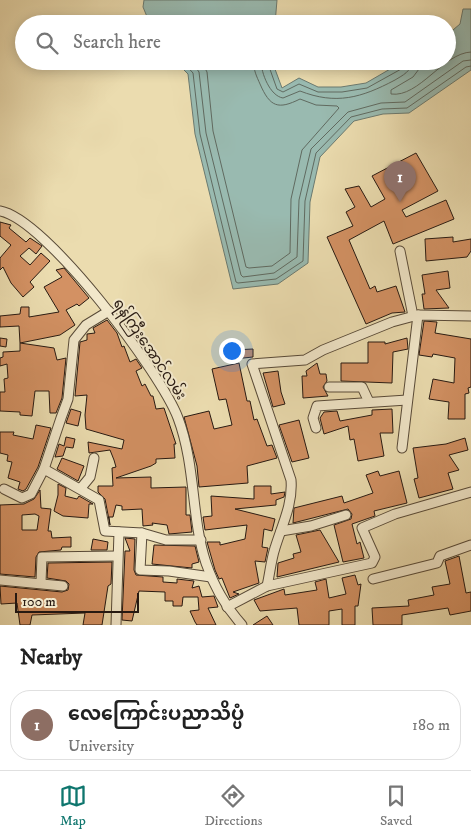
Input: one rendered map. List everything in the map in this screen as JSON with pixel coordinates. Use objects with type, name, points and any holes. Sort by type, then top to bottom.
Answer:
[{"type":"street","name":"ရန်ကြီးအောင်လမ်း","points":[[0,211],[6,212],[33,229],[76,272],[110,311],[148,365],[177,416],[191,465],[201,540],[211,577],[227,607],[242,625]]},
{"type":"street","points":[[400,251],[415,316],[402,448]]},
{"type":"street","points":[[1,491],[16,496],[31,494],[44,468],[68,399],[74,340],[86,325],[110,311]]},
{"type":"street","points":[[267,586],[274,549],[291,492],[291,480],[252,364],[305,360],[392,322],[415,316],[471,316]]},
{"type":"street","points":[[329,387],[362,387],[369,402]]},
{"type":"street","points":[[316,428],[313,418],[317,406],[407,400]]},
{"type":"street","points":[[81,488],[90,477],[94,458]]},
{"type":"street","points":[[44,468],[99,500],[104,530],[142,533],[166,540],[201,540]]},
{"type":"street","points":[[227,607],[267,586],[372,563],[375,557],[362,528],[395,514],[471,492]]},
{"type":"street","points":[[281,530],[311,526],[346,515]]},
{"type":"street","points":[[116,625],[119,532]]},
{"type":"street","points":[[142,533],[140,570],[169,571],[211,577]]},
{"type":"street","points":[[373,580],[437,563],[440,556],[471,545]]},
{"type":"street","points":[[40,582],[42,557],[117,556]]},
{"type":"street","points":[[0,580],[40,582],[63,586]]},
{"type":"water","points":[[144,0],[277,0],[276,15],[146,15],[143,7]]},
{"type":"water","points":[[463,9],[471,9],[471,70],[409,113],[383,114],[354,121],[320,157],[310,202],[308,263],[278,284],[233,289],[195,134],[188,74],[184,70],[275,70],[282,88],[299,78],[318,87],[341,87],[366,83],[388,70],[456,70],[456,27],[460,24]]},
{"type":"building","points":[[416,153],[438,191],[402,210],[406,217],[446,200],[454,219],[393,244],[384,221],[349,240],[370,289],[375,286],[377,292],[396,286],[405,312],[392,313],[366,324],[327,237],[353,226],[346,212],[355,207],[345,189],[359,186],[371,207],[385,199],[372,176]]},
{"type":"building","points":[[0,222],[11,225],[9,228],[26,242],[30,238],[42,246],[36,254],[29,248],[20,256],[30,265],[41,253],[50,261],[30,282],[34,287],[23,297],[11,283],[3,267],[0,270],[0,258],[11,245],[0,236]]},
{"type":"building","points":[[453,237],[453,242],[471,239],[471,251],[467,257],[426,261],[425,239]]},
{"type":"building","points":[[64,268],[89,298],[79,306],[77,304],[66,310],[75,325],[60,335],[20,343],[19,326],[0,327],[0,316],[20,314],[21,307],[29,307],[29,317],[59,312],[44,287],[62,277],[56,270]]},
{"type":"building","points":[[448,271],[450,288],[436,290],[449,308],[424,309],[422,294],[425,294],[422,275]]},
{"type":"building","points":[[107,320],[117,333],[130,362],[136,359],[142,368],[136,371],[142,386],[145,384],[151,396],[153,396],[156,409],[164,408],[176,444],[174,444],[175,458],[156,459],[156,463],[151,466],[116,478],[151,477],[151,488],[186,487],[186,515],[190,515],[192,532],[169,534],[167,525],[152,523],[153,525],[143,526],[142,509],[122,510],[122,506],[116,505],[113,517],[109,517],[110,525],[105,499],[98,492],[98,486],[113,486],[112,468],[116,467],[110,450],[89,453],[88,442],[122,449],[124,440],[86,429],[87,395],[75,396],[80,342],[87,340],[87,334],[95,333],[93,328]]},
{"type":"building","points":[[424,321],[437,322],[435,333],[471,339],[471,387],[468,388],[469,393],[465,394],[465,419],[448,419],[449,402],[429,399],[433,379],[454,383],[455,358],[433,354],[432,357],[419,355]]},
{"type":"building","points":[[0,338],[7,339],[6,347],[0,346]]},
{"type":"building","points":[[407,338],[408,349],[393,352],[392,383],[341,381],[341,363],[368,363],[368,342],[385,342],[385,344]]},
{"type":"building","points":[[20,343],[54,348],[57,360],[66,358],[62,398],[56,413],[50,413],[49,391],[35,391],[32,416],[20,415],[20,412],[0,411],[0,392],[5,392],[4,379],[8,378],[7,364],[0,366],[0,358],[3,357],[3,352],[20,351]]},
{"type":"building","points":[[253,349],[253,357],[234,359],[233,350]]},
{"type":"building","points":[[239,363],[247,401],[250,401],[254,420],[257,419],[267,446],[272,445],[277,458],[247,466],[248,483],[199,487],[197,466],[184,417],[209,411],[214,429],[232,425],[226,399],[219,400],[212,369]]},
{"type":"building","points":[[317,363],[320,374],[326,374],[327,381],[323,387],[328,396],[303,398],[302,376],[307,376],[306,371]]},
{"type":"building","points":[[278,371],[285,404],[273,407],[263,373]]},
{"type":"building","points":[[71,409],[81,412],[78,426],[66,423]]},
{"type":"building","points":[[392,409],[393,433],[380,433],[384,456],[358,461],[354,439],[350,440],[348,426],[324,434],[320,418],[324,412],[337,411],[340,421],[372,415],[372,410]]},
{"type":"building","points":[[299,420],[309,458],[292,462],[279,425]]},
{"type":"building","points":[[36,425],[51,428],[38,467],[23,491],[18,489],[20,482],[8,478],[12,462],[7,461],[8,455],[0,453],[0,432],[14,432],[13,435],[33,439]]},
{"type":"building","points":[[66,437],[75,439],[73,448],[66,447],[63,456],[55,457],[59,444],[64,446]]},
{"type":"building","points":[[465,438],[468,450],[449,455],[459,470],[448,473],[453,489],[419,498],[414,479],[418,478],[413,448],[446,444]]},
{"type":"building","points":[[62,458],[84,466],[78,481],[57,469]]},
{"type":"building","points":[[378,471],[380,476],[399,471],[407,503],[374,511],[375,516],[352,524],[357,544],[360,542],[364,558],[343,562],[334,525],[351,519],[352,514],[348,509],[293,523],[294,508],[342,496],[344,503],[373,493],[366,475]]},
{"type":"building","points":[[58,484],[66,488],[65,496],[77,499],[79,496],[93,504],[89,504],[88,518],[63,516],[54,511],[58,495]]},
{"type":"building","points":[[254,486],[271,486],[271,494],[285,492],[284,497],[276,500],[276,505],[235,509],[275,519],[272,531],[264,529],[262,547],[268,548],[265,562],[255,561],[259,583],[233,592],[239,594],[230,598],[222,578],[219,579],[215,570],[207,542],[220,542],[220,545],[245,539],[247,525],[205,530],[203,517],[212,516],[211,496],[254,499]]},
{"type":"building","points":[[40,490],[41,508],[51,509],[48,531],[51,531],[52,538],[71,537],[71,547],[39,552],[36,557],[35,577],[0,574],[0,505],[24,504],[34,499]],"holes":[[[35,514],[39,516],[37,530],[22,530],[22,515]]]},
{"type":"building","points":[[320,530],[339,562],[277,577],[278,563],[294,558],[293,554],[301,552],[296,535]]},
{"type":"building","points":[[125,538],[135,539],[134,570],[136,575],[163,577],[163,582],[177,583],[177,579],[194,581],[192,588],[199,586],[202,597],[214,596],[218,607],[208,608],[216,625],[197,625],[195,622],[190,611],[199,610],[198,597],[183,597],[182,606],[173,606],[173,601],[165,601],[165,592],[139,591],[132,621],[122,620],[125,551],[130,551]]},
{"type":"building","points":[[93,539],[108,542],[107,550],[91,550]]},
{"type":"building","points":[[154,545],[195,546],[199,562],[192,564],[192,568],[152,564]]},
{"type":"building","points":[[459,556],[466,593],[471,592],[471,611],[450,615],[448,608],[402,615],[402,625],[373,625],[372,608],[409,606],[408,600],[434,595],[432,587],[450,584],[445,561]]},
{"type":"building","points":[[112,562],[111,584],[108,586],[102,625],[83,625],[85,613],[32,615],[30,625],[20,625],[17,603],[1,604],[0,586],[62,592],[68,590],[69,584],[66,581],[47,578],[48,563]]},
{"type":"building","points":[[355,575],[358,585],[361,584],[358,606],[355,606],[355,625],[342,625],[342,609],[329,611],[329,625],[299,625],[297,608],[260,611],[254,600],[284,589],[285,595],[317,590],[315,582],[326,579],[329,598],[346,594],[342,578]]},
{"type":"building","points":[[267,616],[273,625],[253,625]]},
{"type":"place","name":"လေကြောင်းပညာသိပ္ပံ","points":[[400,202]]}]
